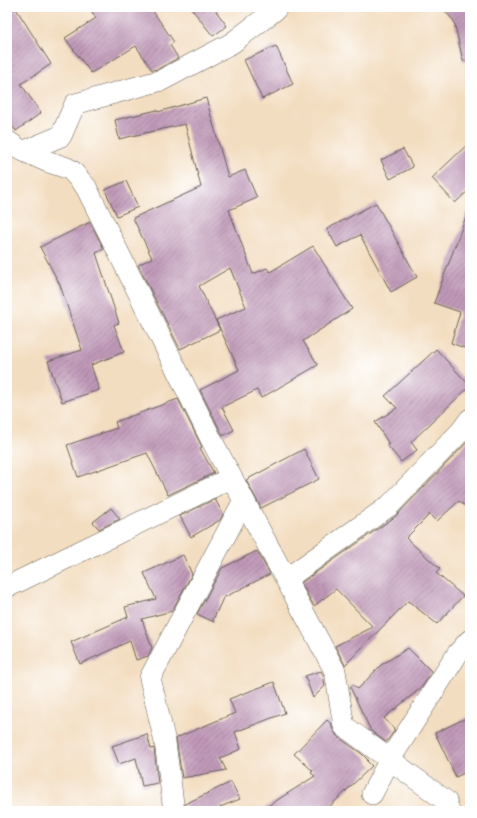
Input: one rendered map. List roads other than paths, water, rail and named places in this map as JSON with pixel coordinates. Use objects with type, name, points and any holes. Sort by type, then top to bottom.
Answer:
[{"type":"street","points":[[25,151],[61,136],[75,104],[162,80],[232,43],[277,7]]},
{"type":"street","points":[[7,141],[46,161],[72,171],[86,187],[231,478],[335,671],[344,726],[446,801],[449,811]]},
{"type":"street","points":[[286,580],[389,506],[462,430],[470,419]]},
{"type":"street","points":[[7,587],[231,478]]},
{"type":"street","points":[[174,811],[164,742],[150,678],[244,500]]},
{"type":"street","points":[[372,794],[390,759],[458,653],[470,640]]}]
